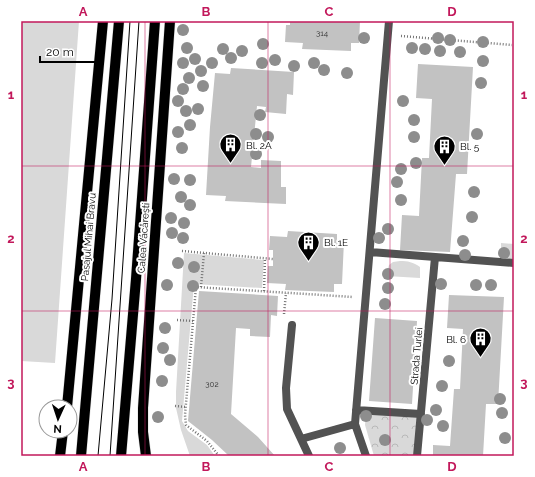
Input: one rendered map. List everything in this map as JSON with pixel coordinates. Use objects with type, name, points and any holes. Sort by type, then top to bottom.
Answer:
[{"type":"main road","points":[[68,399],[103,21]]},
{"type":"main road","name":"Pasajul Mihai Bravu","points":[[81,456],[118,21]]},
{"type":"main road","points":[[121,456],[155,21]]},
{"type":"main road","name":"Calea Văcărești","points":[[146,456],[143,432],[144,408],[170,21]]},
{"type":"main road","points":[[60,456],[63,439]]},
{"type":"lane","points":[[366,456],[355,424],[389,21]]},
{"type":"lane","points":[[370,252],[514,263]]},
{"type":"lane","name":"Strada Turlei","points":[[417,456],[435,257]]},
{"type":"lane","points":[[292,325],[286,388],[287,408],[309,456]]},
{"type":"lane","points":[[356,410],[421,414]]},
{"type":"lane","points":[[301,439],[355,424]]},
{"type":"path","points":[[388,35],[512,45]]},
{"type":"path","points":[[182,251],[273,259]]},
{"type":"path","points":[[202,287],[204,253]]},
{"type":"path","points":[[264,291],[265,258]]},
{"type":"path","points":[[219,456],[207,441],[186,425],[186,406],[196,286],[366,298]]},
{"type":"path","points":[[284,320],[286,293]]},
{"type":"path","points":[[177,320],[193,321]]},
{"type":"path","points":[[175,406],[186,406]]},
{"type":"green space","points":[[21,21],[79,21],[55,363],[21,361]]},
{"type":"green space","points":[[501,243],[514,244],[514,261],[503,255]]},
{"type":"green space","points":[[184,253],[264,260],[262,288],[194,284],[182,421],[188,431],[207,445],[215,456],[190,456],[181,430],[176,408]]},
{"type":"green space","points":[[393,262],[410,262],[420,267],[420,278],[386,276],[389,265]]},
{"type":"green space","points":[[366,413],[418,417],[415,456],[374,456],[365,425]]},
{"type":"building","points":[[290,21],[360,21],[359,43],[351,43],[351,51],[302,49],[303,43],[285,42],[286,25],[290,25]]},
{"type":"building","name":"Bl. 5","points":[[418,64],[473,67],[467,174],[456,174],[450,252],[400,250],[402,215],[419,216],[422,158],[429,158],[432,99],[416,98]]},
{"type":"building","points":[[231,68],[294,72],[293,95],[287,94],[286,114],[265,112],[266,107],[257,106],[251,167],[261,168],[261,160],[281,161],[281,187],[286,187],[286,204],[225,201],[226,196],[206,195],[215,73],[230,74]]},
{"type":"building","name":"Bl. 1E","points":[[288,231],[337,234],[337,241],[344,241],[342,284],[334,284],[334,292],[285,290],[286,284],[267,283],[268,266],[273,266],[273,250],[269,250],[270,236],[287,237]]},
{"type":"building","points":[[199,291],[278,296],[277,316],[271,315],[270,337],[250,336],[250,329],[236,328],[231,414],[258,437],[275,456],[229,456],[188,421]]},
{"type":"building","name":"Bl. 6","points":[[449,295],[504,297],[498,404],[486,404],[483,456],[433,456],[433,445],[450,446],[454,389],[460,389],[463,329],[447,328]]},
{"type":"building","points":[[375,318],[417,321],[412,404],[369,401]]},
{"type":"tram line","points":[[98,456],[112,299],[130,21]]},
{"type":"tram line","points":[[110,456],[139,21]]},
{"type":"place","name":"Bl. 2A","points":[[230,164]]},
{"type":"place","name":"Bl. 5","points":[[445,166]]},
{"type":"place","name":"Bl. 1E","points":[[308,262]]},
{"type":"place","name":"Bl. 6","points":[[481,358]]}]
